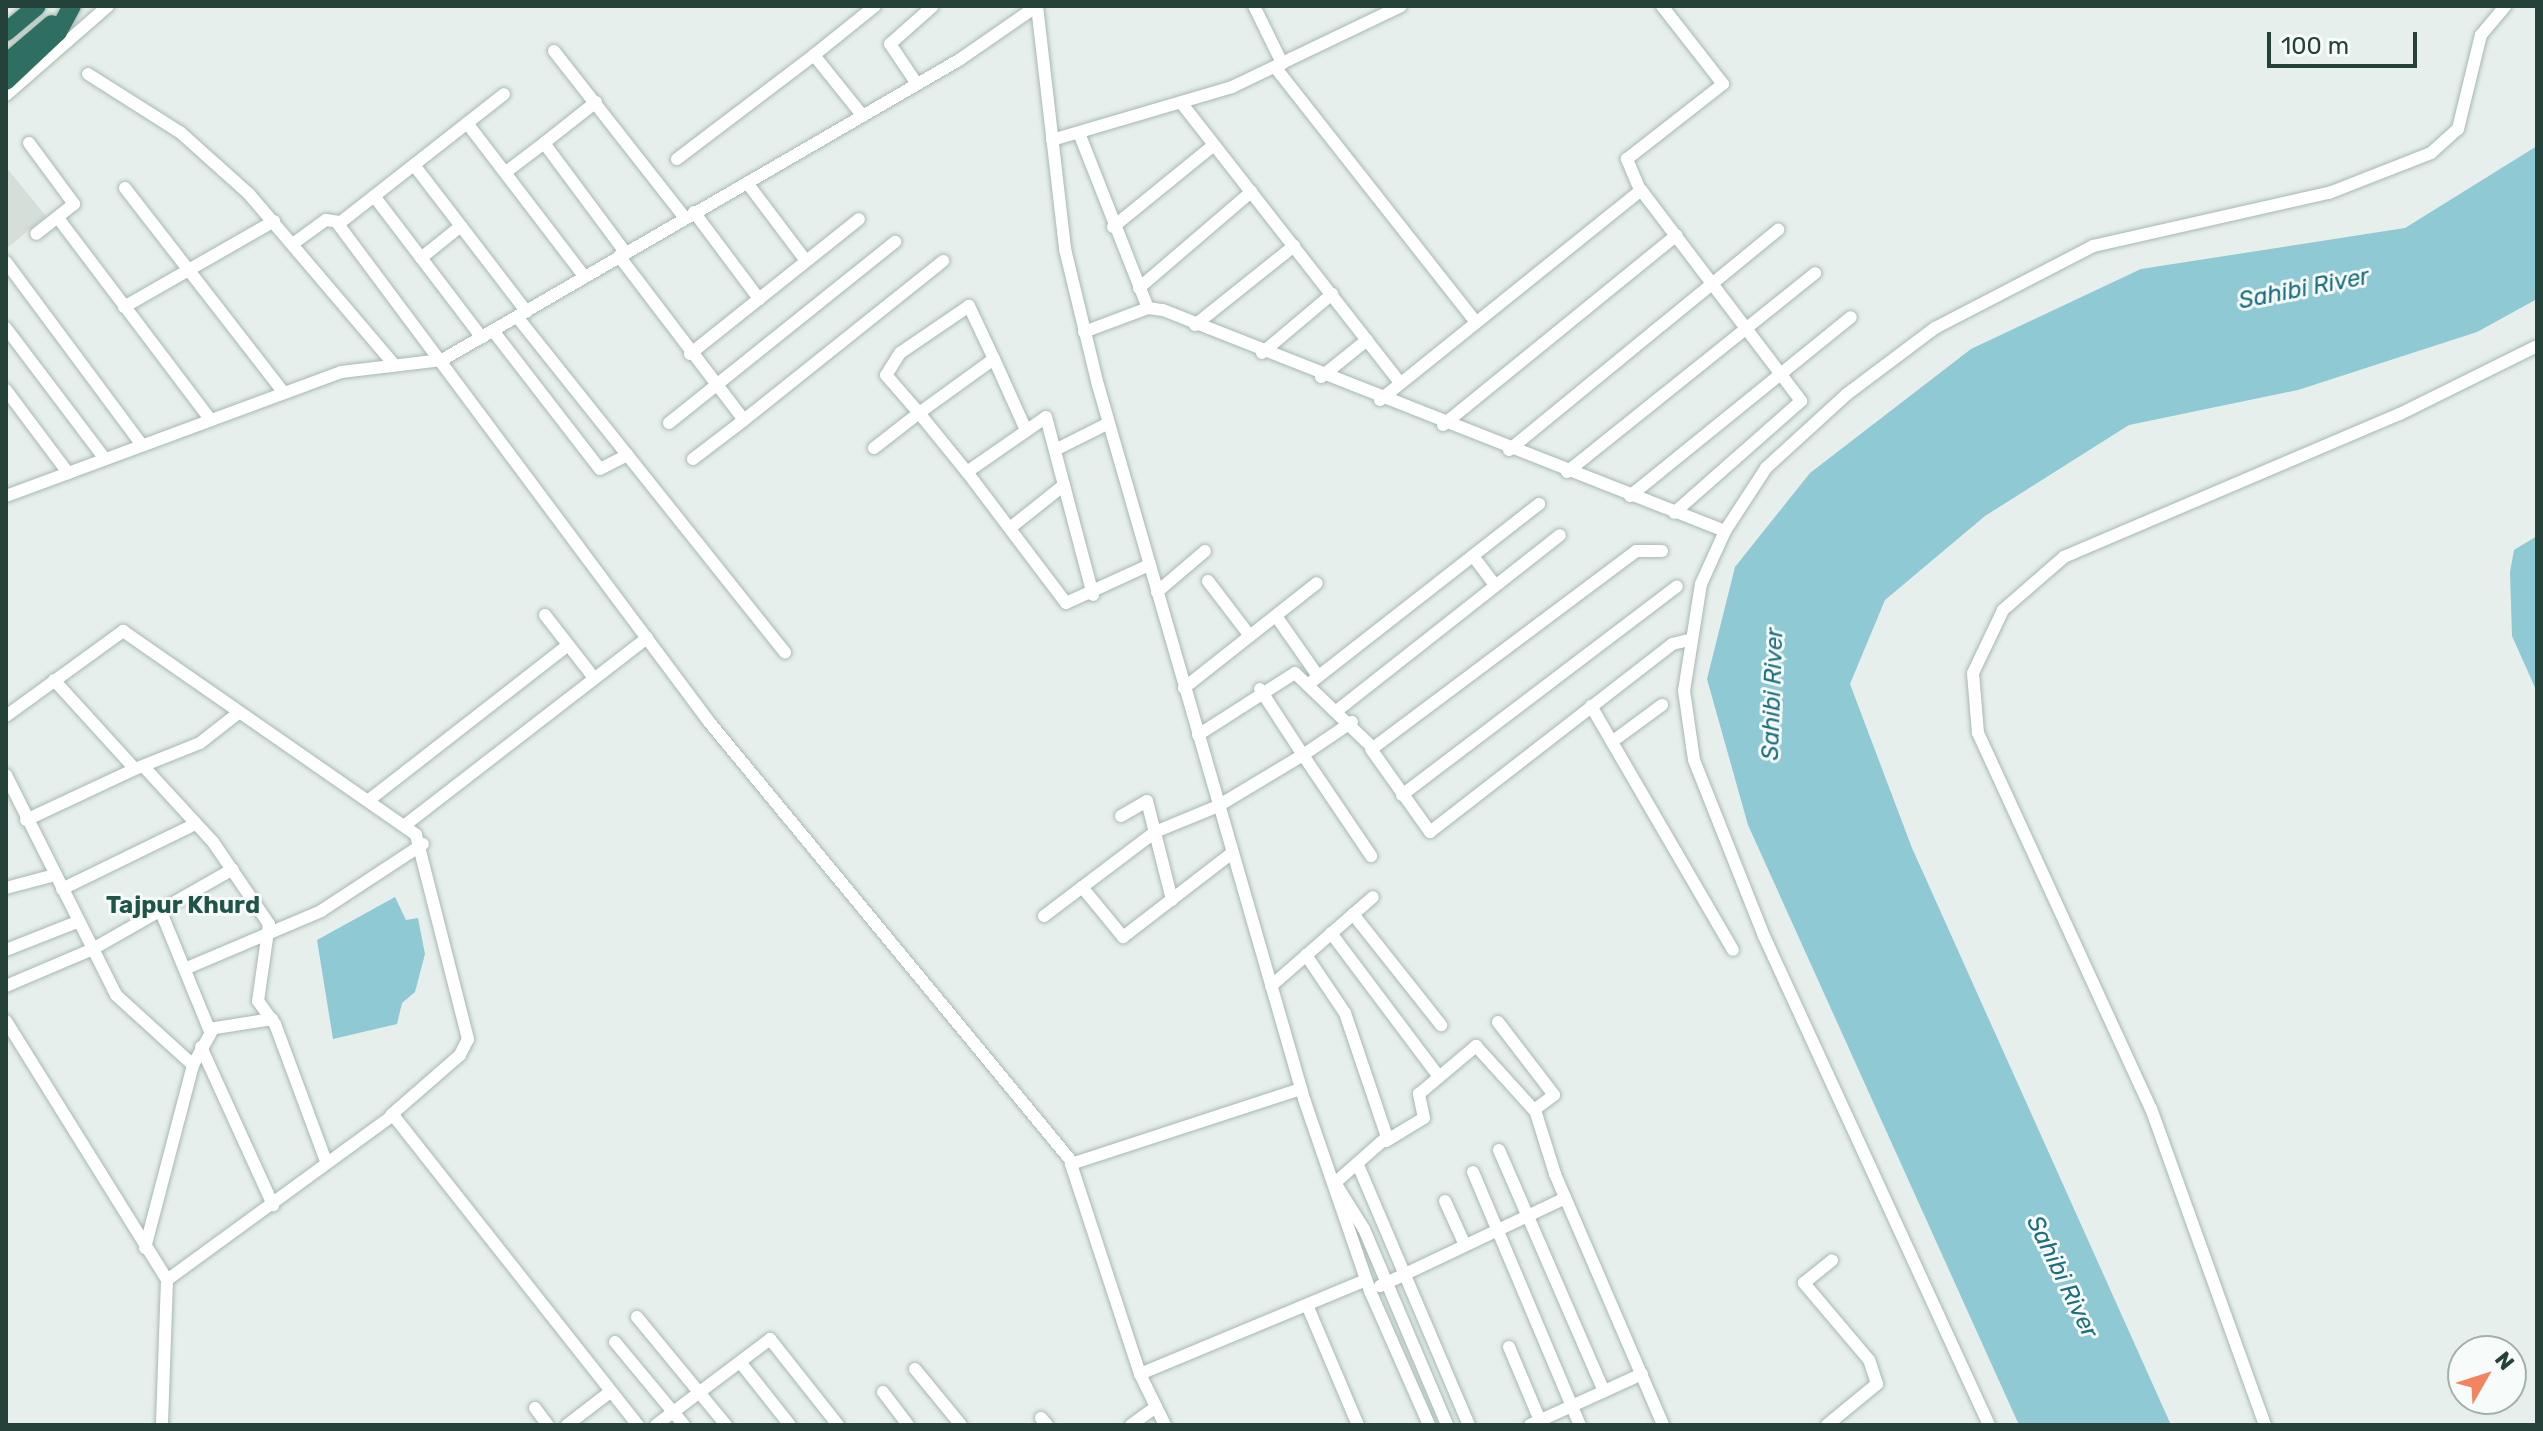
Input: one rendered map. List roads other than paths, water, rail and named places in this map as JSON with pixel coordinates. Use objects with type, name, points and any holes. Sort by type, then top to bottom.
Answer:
[{"type":"highway","points":[[6,63],[72,6]]},
{"type":"highway","points":[[6,81],[58,32],[72,6]]},
{"type":"highway","points":[[6,13],[36,7]]},
{"type":"highway","points":[[6,32],[36,7]]},
{"type":"street","points":[[6,95],[108,6]]},
{"type":"street","points":[[677,159],[875,6]]},
{"type":"street","points":[[917,84],[890,44],[933,6]]},
{"type":"street","points":[[6,496],[284,393],[392,362],[442,360],[917,84],[1037,6],[1052,140],[1084,332],[1109,423],[1301,1089],[1368,1285],[1429,1425]]},
{"type":"street","points":[[1254,6],[1278,65],[1475,321]]},
{"type":"street","points":[[1052,140],[1183,105],[1278,65],[1401,6]]},
{"type":"street","points":[[1662,6],[1723,84],[1627,159],[1640,190],[1713,282],[1802,403],[1674,513]]},
{"type":"street","points":[[1989,1425],[1707,794],[1685,719],[1689,640],[1701,584],[1725,531],[1766,468],[1879,368],[2056,262],[2118,238],[2329,193],[2422,159],[2458,129],[2481,35],[2505,6]]},
{"type":"street","points":[[554,51],[759,299]]},
{"type":"street","points":[[814,55],[862,115]]},
{"type":"street","points":[[88,74],[181,133],[274,221],[392,362]]},
{"type":"street","points":[[338,224],[504,94]]},
{"type":"street","points":[[506,172],[596,102]]},
{"type":"street","points":[[1183,105],[1400,383]]},
{"type":"street","points":[[467,123],[584,276]]},
{"type":"street","points":[[1079,133],[1113,227],[1148,308]]},
{"type":"street","points":[[29,143],[74,201],[36,234]]},
{"type":"street","points":[[544,143],[690,354],[744,420]]},
{"type":"street","points":[[1113,227],[1214,145]]},
{"type":"street","points":[[414,165],[628,455],[785,653]]},
{"type":"street","points":[[748,184],[806,261]]},
{"type":"street","points":[[125,188],[284,393]]},
{"type":"street","points":[[1380,400],[1640,190]]},
{"type":"street","points":[[1139,288],[1251,192]]},
{"type":"street","points":[[374,196],[421,258],[600,469],[628,455]]},
{"type":"street","points":[[58,218],[211,420]]},
{"type":"street","points":[[690,354],[859,219]]},
{"type":"street","points":[[294,243],[326,220],[338,224],[647,638],[1072,1162],[1140,1374],[1165,1425]]},
{"type":"street","points":[[124,307],[274,221]]},
{"type":"street","points":[[421,258],[461,226]]},
{"type":"street","points":[[1509,450],[1778,230]]},
{"type":"street","points":[[1443,425],[1677,235]]},
{"type":"street","points":[[669,423],[895,242]]},
{"type":"street","points":[[1195,325],[1294,246]]},
{"type":"street","points":[[693,459],[943,261]]},
{"type":"street","points":[[6,262],[142,445]]},
{"type":"street","points":[[1567,472],[1815,273]]},
{"type":"street","points":[[1262,353],[1332,294]]},
{"type":"street","points":[[1025,428],[972,310],[960,307],[886,368],[1066,603],[1093,595],[1149,565]]},
{"type":"street","points":[[1084,332],[1148,308],[1443,425],[1725,531]]},
{"type":"street","points":[[1630,496],[1779,371],[1851,317]]},
{"type":"street","points":[[6,328],[105,459]]},
{"type":"street","points":[[1321,377],[1367,340]]},
{"type":"street","points":[[2265,1425],[2151,1109],[1978,733],[1973,673],[2003,610],[2064,557],[2400,414],[2537,346]]},
{"type":"street","points":[[874,448],[994,359]]},
{"type":"street","points":[[6,390],[68,473]]},
{"type":"street","points":[[967,472],[1044,416],[1093,595]]},
{"type":"street","points":[[1055,450],[1109,423]]},
{"type":"street","points":[[1010,528],[1064,485]]},
{"type":"street","points":[[1314,680],[1539,504]]},
{"type":"street","points":[[1339,709],[1560,535]]},
{"type":"street","points":[[1157,592],[1205,551]]},
{"type":"street","points":[[1371,749],[1441,704],[1636,551],[1662,551]]},
{"type":"street","points":[[1473,556],[1494,584]]},
{"type":"street","points":[[1208,581],[1250,636]]},
{"type":"street","points":[[1184,688],[1317,583]]},
{"type":"street","points":[[1402,795],[1677,586]]},
{"type":"street","points":[[545,615],[594,678]]},
{"type":"street","points":[[1276,616],[1314,680],[1352,722],[1430,832],[1672,644],[1689,640]]},
{"type":"street","points":[[6,716],[123,631],[237,714],[405,825],[423,844],[468,1039],[460,1055],[391,1115],[326,1161],[273,1205],[167,1280]]},
{"type":"street","points":[[405,825],[647,638]]},
{"type":"street","points":[[369,800],[568,645]]},
{"type":"street","points":[[1198,735],[1260,689],[1291,673],[1314,680]]},
{"type":"street","points":[[54,680],[195,824],[233,869],[271,931],[258,1001],[272,1019],[326,1161]]},
{"type":"street","points":[[1260,689],[1371,856]]},
{"type":"street","points":[[1613,741],[1662,705]]},
{"type":"street","points":[[1591,706],[1733,950]]},
{"type":"street","points":[[26,820],[200,743],[237,714]]},
{"type":"street","points":[[1044,916],[1155,832],[1218,806],[1352,722]]},
{"type":"street","points":[[6,775],[91,950],[126,1006],[193,1065]]},
{"type":"street","points":[[1121,816],[1146,801],[1172,900]]},
{"type":"street","points":[[62,889],[195,824]]},
{"type":"street","points":[[187,968],[321,911],[423,844]]},
{"type":"street","points":[[1082,887],[1123,937],[1232,853]]},
{"type":"street","points":[[6,986],[91,950],[233,869]]},
{"type":"street","points":[[6,888],[55,875]]},
{"type":"street","points":[[1271,986],[1373,897]]},
{"type":"street","points":[[161,912],[212,1031]]},
{"type":"street","points":[[1353,914],[1441,1025]]},
{"type":"street","points":[[6,950],[77,922]]},
{"type":"street","points":[[1331,933],[1439,1077]]},
{"type":"street","points":[[1306,955],[1345,1013],[1386,1141]]},
{"type":"street","points":[[145,1248],[193,1065],[201,1047],[212,1031],[272,1019]]},
{"type":"street","points":[[6,1021],[167,1280],[162,1425]]},
{"type":"street","points":[[1498,1022],[1554,1093],[1535,1110]]},
{"type":"street","points":[[201,1047],[273,1205]]},
{"type":"street","points":[[1334,1180],[1358,1165],[1386,1141],[1424,1118],[1418,1095],[1480,1047],[1535,1110],[1565,1198],[1663,1425]]},
{"type":"street","points":[[1072,1162],[1301,1089]]},
{"type":"street","points":[[391,1115],[638,1425]]},
{"type":"street","points":[[1499,1150],[1604,1391]]},
{"type":"street","points":[[1358,1165],[1469,1425]]},
{"type":"street","points":[[1473,1172],[1495,1231],[1580,1425]]},
{"type":"street","points":[[1334,1180],[1387,1283],[1447,1425]]},
{"type":"street","points":[[1140,1374],[1307,1305],[1368,1285],[1387,1283],[1565,1198]]},
{"type":"street","points":[[1445,1201],[1465,1245]]},
{"type":"street","points":[[1827,1425],[1877,1385],[1869,1360],[1804,1283],[1832,1260]]},
{"type":"street","points":[[1307,1305],[1358,1425]]},
{"type":"street","points":[[637,1317],[726,1425]]},
{"type":"street","points":[[656,1425],[771,1339],[838,1425]]},
{"type":"street","points":[[615,1342],[684,1425]]},
{"type":"street","points":[[1509,1347],[1537,1424],[1642,1374]]},
{"type":"street","points":[[740,1362],[790,1425]]},
{"type":"street","points":[[915,1369],[961,1425]]},
{"type":"street","points":[[567,1425],[610,1392]]},
{"type":"street","points":[[883,1392],[908,1425]]},
{"type":"street","points":[[1131,1425],[1156,1407]]},
{"type":"street","points":[[535,1408],[548,1425]]},
{"type":"water","name":"Sahibi River","points":[[2537,146],[2537,299],[2477,332],[2298,390],[2129,425],[1985,516],[1885,600],[1850,684],[1912,848],[2171,1425],[2019,1425],[1748,825],[1707,679],[1735,567],[1810,473],[1971,349],[2141,269],[2405,228]]},
{"type":"water","points":[[2537,536],[2537,692],[2512,636],[2510,572],[2514,550]]},
{"type":"water","points":[[395,897],[406,920],[418,918],[425,954],[415,992],[402,1003],[397,1024],[333,1039],[317,940]]},
{"type":"district","name":"Tajpur Khurd","points":[[183,906]]}]
